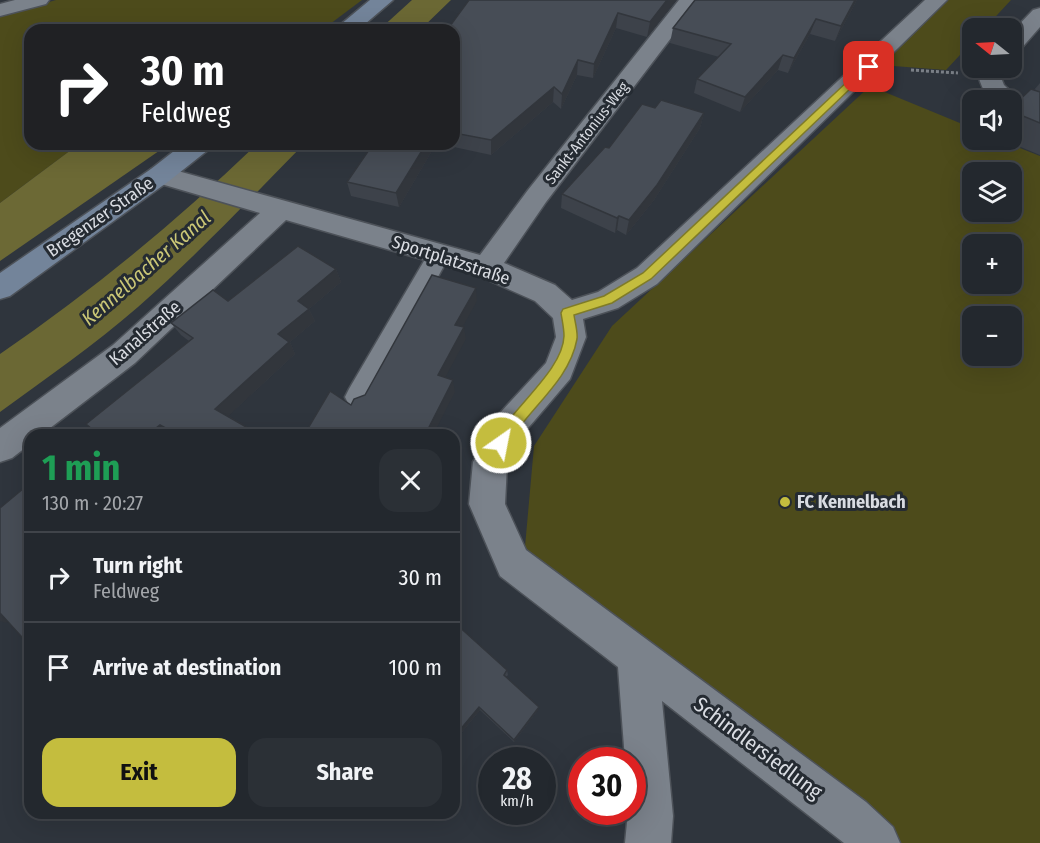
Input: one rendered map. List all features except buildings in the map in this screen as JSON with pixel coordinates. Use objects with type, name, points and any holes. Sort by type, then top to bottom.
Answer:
[{"type":"main road","points":[[353,24],[383,0]]},
{"type":"main road","name":"Bregenzer Straße","points":[[0,288],[160,175],[191,150]]},
{"type":"street","name":"Sankt-Antonius-Weg","points":[[486,267],[537,196],[690,0]]},
{"type":"street","points":[[567,313],[608,300],[647,276],[937,0]]},
{"type":"street","points":[[0,10],[30,2]]},
{"type":"street","points":[[1022,34],[1040,14]]},
{"type":"street","name":"Sportplatzstraße","points":[[160,175],[486,267],[545,293],[567,313]]},
{"type":"street","name":"Kanalstraße","points":[[0,447],[124,354],[272,207]]},
{"type":"street","name":"Schindlersiedlung","points":[[567,313],[571,337],[559,370],[512,424],[490,462],[487,504],[513,563],[850,818],[877,843]]},
{"type":"street","points":[[637,656],[651,816],[648,843]]},
{"type":"lane","points":[[358,397],[439,255]]},
{"type":"path","points":[[869,67],[962,70]]},
{"type":"shaded area","points":[[56,0],[362,0],[330,24],[24,24],[24,150],[71,150],[0,203],[0,16]]},
{"type":"shaded area","points":[[947,0],[1011,0],[994,18],[962,18],[962,53],[946,70],[880,65]]},
{"type":"shaded area","name":"FC Kennelbach","points":[[870,86],[962,124],[962,150],[1022,149],[1040,156],[1040,843],[889,843],[524,558],[534,446],[612,326]]},
{"type":"shaded area","points":[[71,150],[160,150],[0,261],[0,203]]},
{"type":"water","points":[[412,0],[451,0],[426,24],[386,24]]},
{"type":"water","name":"Kennelbacher Kanal","points":[[250,150],[298,150],[160,288],[87,348],[0,412],[0,354],[133,254]]},
{"type":"place","name":"FC Kennelbach","points":[[785,502]]},
{"type":"route","points":[[501,443],[512,424],[559,370],[571,337],[567,313],[608,300],[647,276],[826,105],[869,67]]}]
